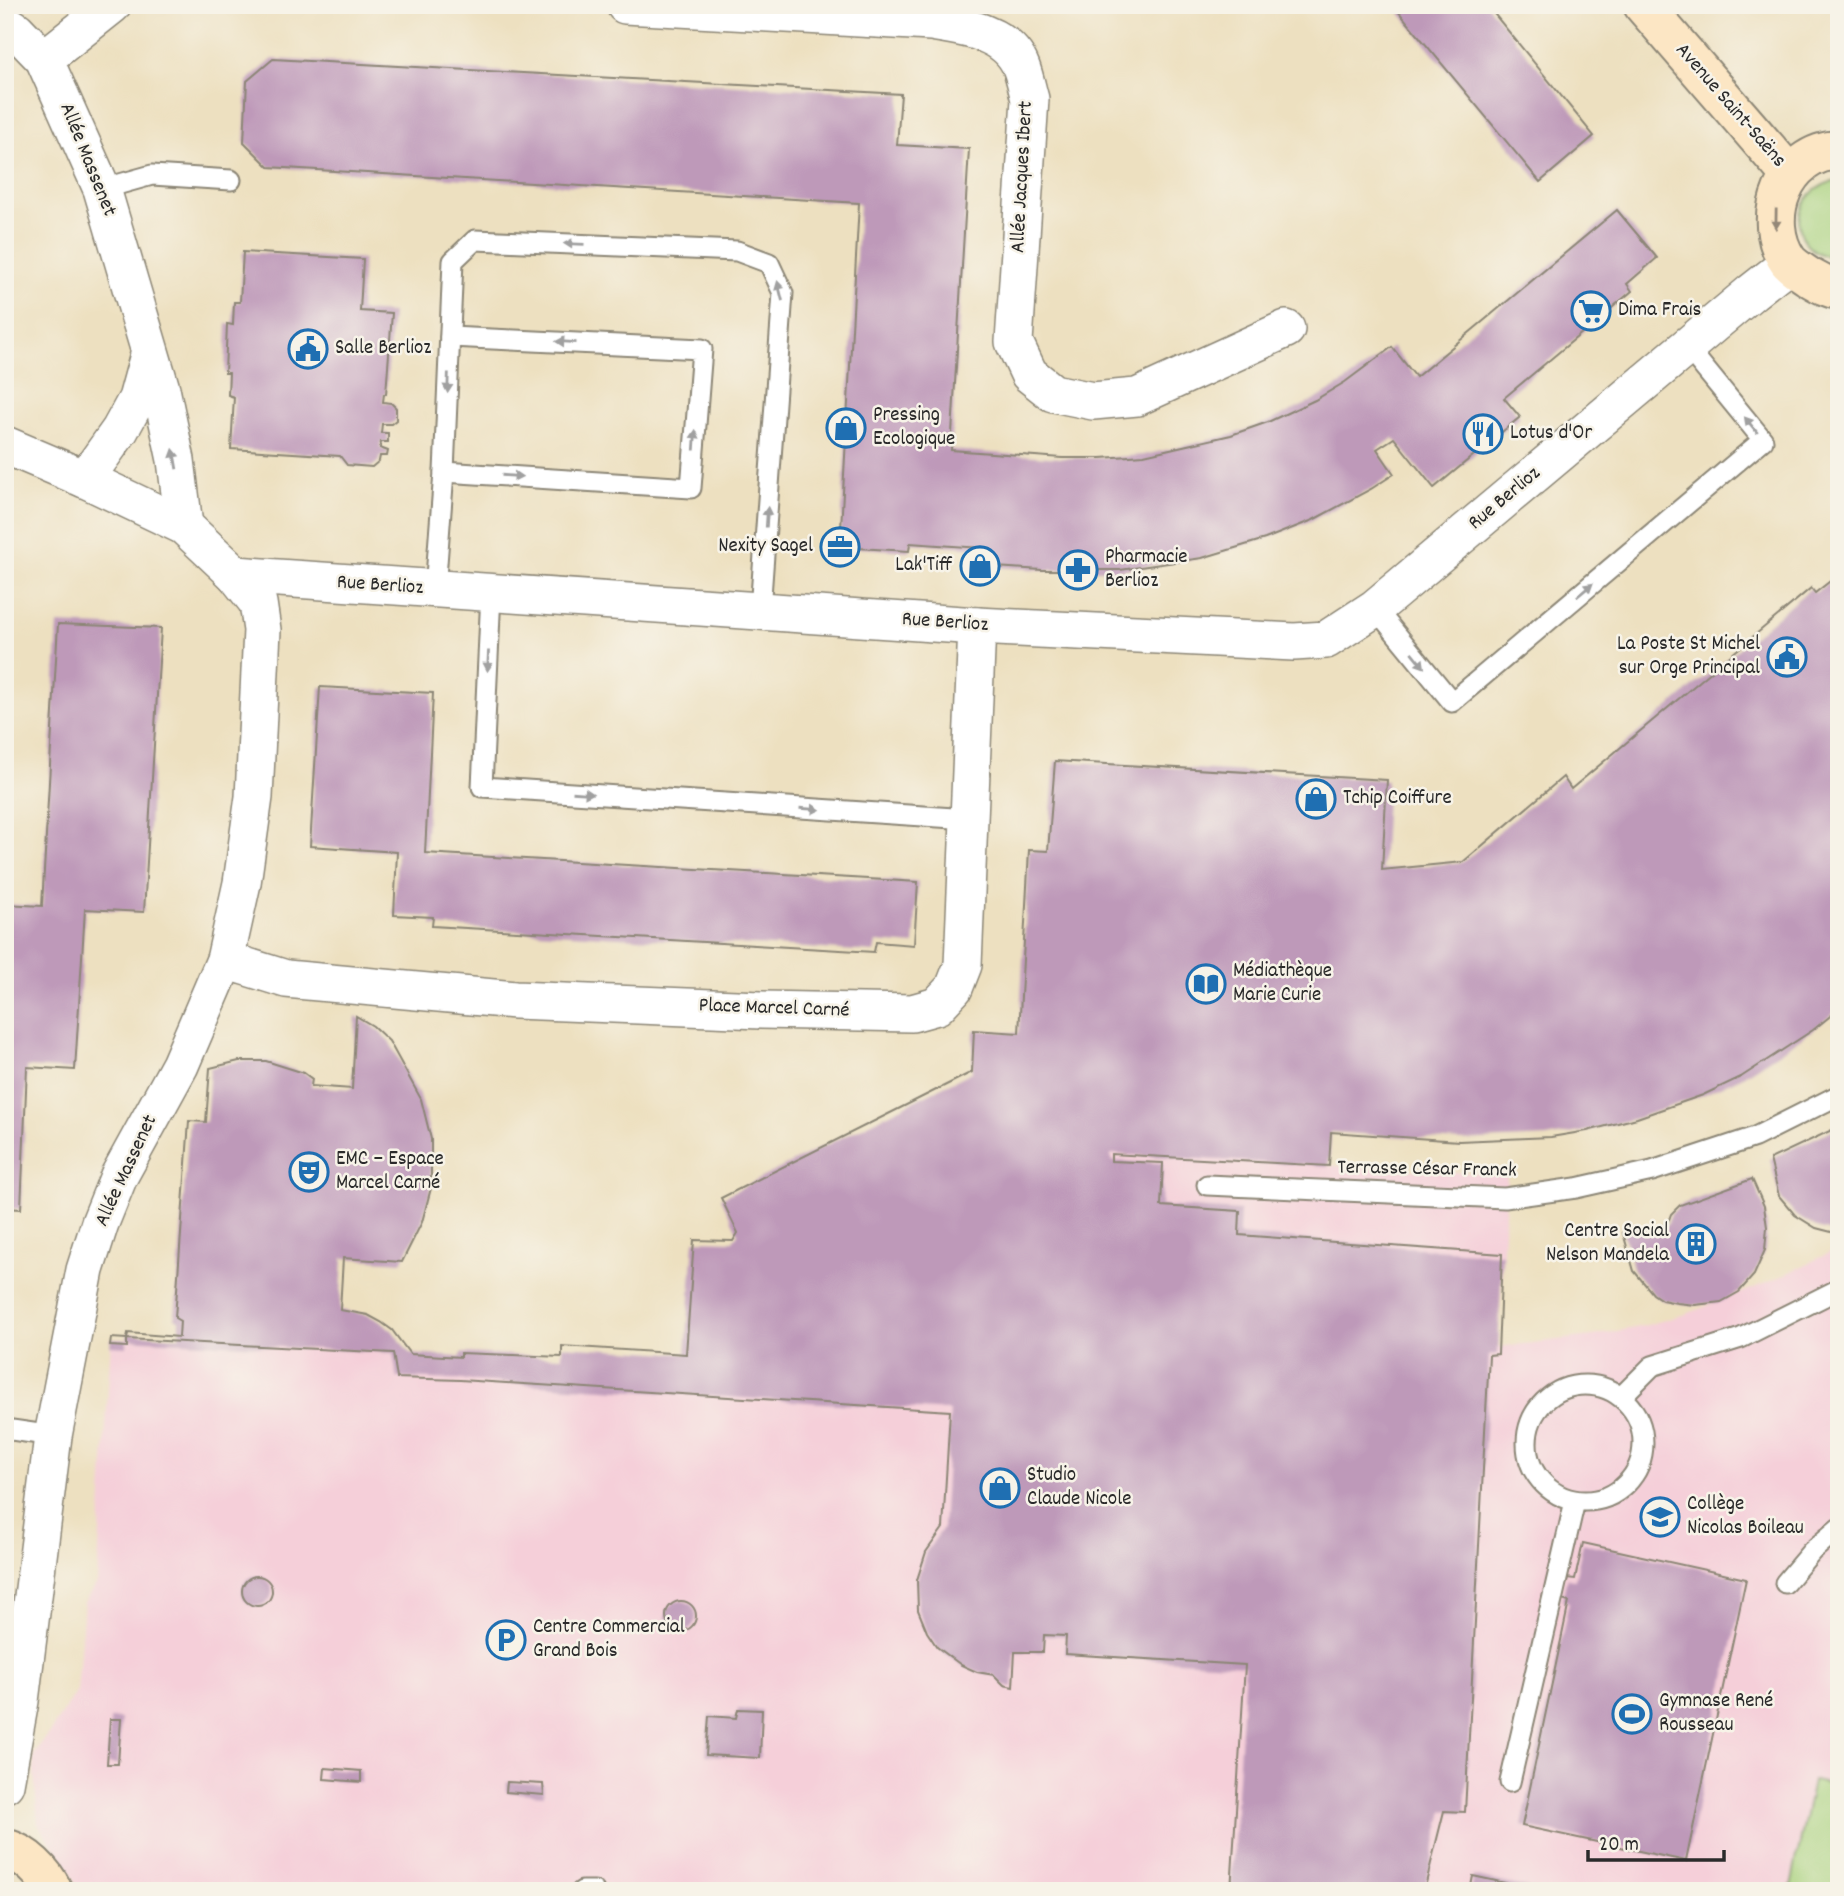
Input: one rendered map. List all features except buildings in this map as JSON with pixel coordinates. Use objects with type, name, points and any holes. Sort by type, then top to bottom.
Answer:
[{"type":"street","points":[[44,59],[112,5]]},
{"type":"street","name":"Allée Jacques Ibert","points":[[625,5],[931,22],[972,28],[1000,41],[1020,64],[1030,99],[1014,342],[1029,374],[1053,393],[1093,401],[1137,397],[1286,330]]},
{"type":"street","name":"Avenue Saint-Saëns","points":[[1643,5],[1790,175]]},
{"type":"street","name":"Allée Massenet","points":[[5,23],[44,59],[102,189],[161,389],[176,460],[184,526]]},
{"type":"street","points":[[1839,150],[1810,159],[1790,175],[1778,196],[1774,219],[1778,242],[1789,263],[1827,288],[1839,290]]},
{"type":"street","name":"Rue Berlioz","points":[[236,575],[977,626],[1294,642],[1326,640],[1375,608],[1789,263]]},
{"type":"street","points":[[85,479],[120,430],[137,399],[149,355]]},
{"type":"street","points":[[6,448],[85,479],[184,526],[236,575]]},
{"type":"street","name":"Allée Massenet","points":[[5,1784],[20,1701],[53,1436],[85,1270],[119,1176],[180,1065],[225,960],[242,883],[254,797],[262,630],[258,603],[236,575]]},
{"type":"street","name":"Place Marcel Carné","points":[[225,960],[286,979],[515,1000],[912,1013],[937,1006],[954,988],[963,965],[977,626]]},
{"type":"street","points":[[5,1848],[31,1862],[47,1879],[52,1891]]},
{"type":"lane","points":[[102,189],[152,176],[231,180]]},
{"type":"lane","points":[[435,590],[444,472],[453,261],[475,240],[737,251],[769,263],[783,293],[760,610]]},
{"type":"lane","points":[[444,472],[691,488],[702,349],[450,337]]},
{"type":"lane","points":[[1375,608],[1452,702],[1763,440],[1687,347]]},
{"type":"lane","points":[[491,593],[482,787],[969,819]]},
{"type":"lane","name":"Terrasse César Franck","points":[[1206,1185],[1504,1198],[1576,1188],[1652,1171],[1755,1137],[1839,1095]]},
{"type":"lane","points":[[1622,1396],[1652,1366],[1741,1338],[1839,1289]]},
{"type":"lane","points":[[1594,1384],[1622,1396],[1640,1421],[1644,1452],[1631,1480],[1606,1499],[1575,1502],[1547,1489],[1529,1464],[1526,1433],[1538,1405],[1563,1387],[1594,1384]]},
{"type":"lane","points":[[5,1429],[53,1436]]},
{"type":"lane","points":[[1510,1782],[1575,1502]]},
{"type":"lane","points":[[1785,1583],[1812,1551],[1839,1528]]},
{"type":"lane","points":[[582,1891],[594,1891]]},
{"type":"shaded area","points":[[972,1072],[1111,1154],[1507,1175],[1498,1347],[1592,1336],[1640,1327],[1686,1314],[1772,1281],[1839,1248],[1839,1891],[79,1891],[71,1873],[38,1824],[33,1757],[77,1691],[84,1602],[97,1583],[111,1338],[461,1357],[461,1353],[561,1357],[562,1346],[700,1355],[708,1240],[733,1241],[738,1233],[721,1198]]},
{"type":"green space","points":[[1831,182],[1839,182],[1839,258],[1823,255],[1811,248],[1799,225],[1800,212],[1806,200],[1816,190]]},
{"type":"green space","points":[[1813,1781],[1839,1786],[1839,1891],[1790,1891]]},
{"type":"place","name":"Dima Frais","points":[[1591,311]]},
{"type":"place","name":"Salle Berlioz","points":[[308,349]]},
{"type":"place","name":"Pressing Ecologique","points":[[846,428]]},
{"type":"place","name":"Lotus d'Or","points":[[1483,434]]},
{"type":"place","name":"Nexity Sagel","points":[[840,547]]},
{"type":"place","name":"Lak'Tiff","points":[[980,566]]},
{"type":"place","name":"Pharmacie Berlioz","points":[[1078,570]]},
{"type":"place","name":"La Poste St Michel sur Orge Principal","points":[[1787,657]]},
{"type":"place","name":"Tchip Coiffure","points":[[1316,799]]},
{"type":"place","name":"Médiathèque Marie Curie","points":[[1206,984]]},
{"type":"place","name":"EMC – Espace Marcel Carné","points":[[309,1172]]},
{"type":"place","name":"Centre Social Nelson Mandela","points":[[1696,1244]]},
{"type":"place","name":"Studio Claude Nicole","points":[[1000,1488]]},
{"type":"place","name":"Collège Nicolas Boileau","points":[[1660,1517]]},
{"type":"place","name":"Centre Commercial Grand Bois","points":[[506,1640]]},
{"type":"place","name":"Gymnase René Rousseau","points":[[1632,1714]]}]
